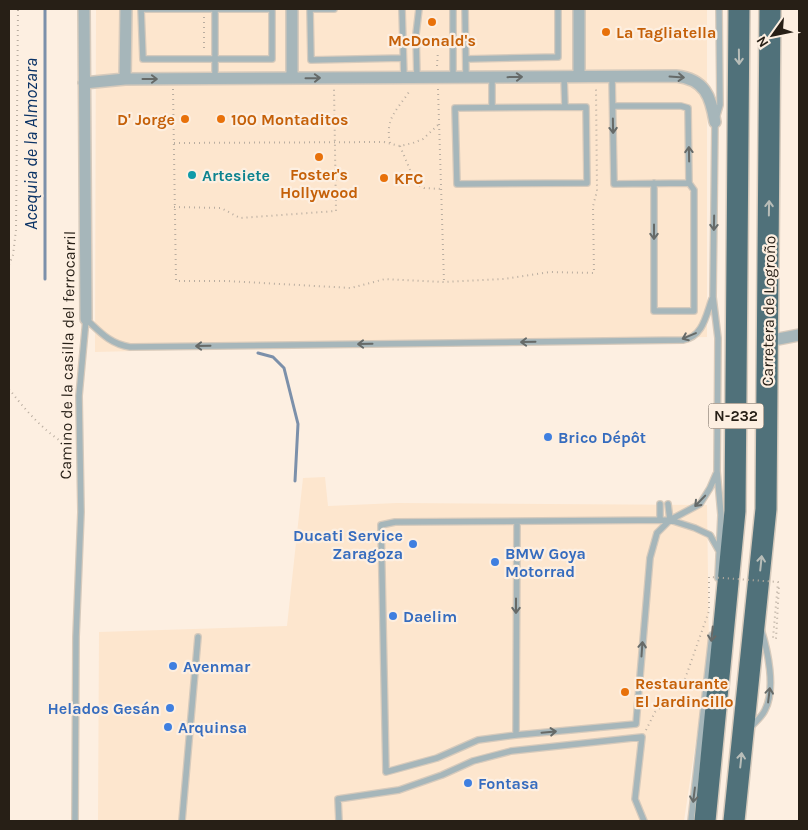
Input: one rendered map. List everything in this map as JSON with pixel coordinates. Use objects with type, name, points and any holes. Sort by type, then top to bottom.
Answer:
[{"type":"highway","name":"Carretera de Logroño","points":[[705,821],[735,511],[739,9]]},
{"type":"highway","name":"Carretera de Logroño","points":[[734,821],[766,509],[770,9]]},
{"type":"highway","points":[[721,515],[725,289],[730,231],[738,204]]},
{"type":"street","name":"Camino de la casilla del ferrocarril","points":[[84,9],[86,319]]},
{"type":"street","points":[[125,79],[126,9]]},
{"type":"street","points":[[292,9],[292,78]]},
{"type":"street","points":[[579,9],[579,76]]},
{"type":"street","points":[[84,83],[125,79],[676,76],[691,79],[703,88],[712,104],[715,122]]},
{"type":"street","points":[[768,340],[799,335]]},
{"type":"lane","points":[[142,9],[215,9],[272,9],[272,59],[143,59],[142,9]]},
{"type":"lane","points":[[215,9],[216,79]]},
{"type":"lane","points":[[334,9],[310,9],[311,60],[403,58]]},
{"type":"lane","points":[[402,9],[404,78]]},
{"type":"lane","points":[[417,78],[416,34],[419,9]]},
{"type":"lane","points":[[453,9],[453,77]]},
{"type":"lane","points":[[465,9],[466,77]]},
{"type":"lane","points":[[466,59],[558,57],[558,9]]},
{"type":"lane","points":[[717,586],[721,515],[717,471],[718,338],[713,297],[715,122],[720,105],[719,9]]},
{"type":"lane","points":[[564,76],[565,107]]},
{"type":"lane","points":[[492,77],[492,107]]},
{"type":"lane","points":[[612,77],[614,184],[690,183]]},
{"type":"lane","points":[[613,106],[681,106],[688,108],[690,183],[694,190],[694,311],[654,311],[654,183]]},
{"type":"lane","points":[[492,107],[586,107],[588,183],[457,184],[455,108],[492,107]]},
{"type":"lane","points":[[86,319],[108,340],[115,344],[130,347],[683,340],[693,336],[702,328],[713,297]]},
{"type":"lane","name":"Camino de la casilla del ferrocarril","points":[[75,821],[76,637],[80,512],[79,379],[86,319]]},
{"type":"lane","points":[[717,471],[710,488],[700,504],[670,520],[657,533],[650,558],[636,724],[478,740],[437,758],[386,772],[381,525],[395,522],[670,520],[695,528],[710,536],[720,551]]},
{"type":"lane","points":[[660,504],[660,520]]},
{"type":"lane","points":[[668,504],[670,520]]},
{"type":"lane","points":[[516,735],[517,522]]},
{"type":"lane","points":[[691,821],[714,624]]},
{"type":"lane","points":[[182,821],[198,637]]},
{"type":"lane","points":[[339,821],[338,798],[399,790],[442,775],[473,761],[511,751],[642,737],[634,799],[644,821]]},
{"type":"path","points":[[9,265],[14,255],[16,230],[18,9]]},
{"type":"path","points":[[204,9],[204,59]]},
{"type":"path","points":[[437,71],[438,51]]},
{"type":"path","points":[[172,79],[176,281],[227,281],[351,288],[385,279],[444,282],[504,279],[550,272],[594,273],[593,206],[597,191],[596,88]]},
{"type":"path","points":[[438,84],[444,282]]},
{"type":"path","points":[[174,207],[222,208],[240,218],[336,211],[334,87]]},
{"type":"path","points":[[390,143],[389,126],[392,117],[409,92]]},
{"type":"path","points":[[174,143],[335,142],[390,143],[400,146],[423,139],[439,124]]},
{"type":"path","points":[[400,146],[416,184],[424,188],[441,189]]},
{"type":"path","points":[[9,389],[53,437],[80,452]]},
{"type":"path","points":[[685,680],[708,611],[710,577],[778,582],[773,638],[776,639],[780,586]]},
{"type":"path","points":[[642,737],[655,712],[674,696]]},
{"type":"shaded area","points":[[96,9],[707,9],[707,337],[95,352]]},
{"type":"shaded area","points":[[325,477],[328,506],[397,503],[707,505],[709,652],[684,821],[98,821],[99,632],[287,626],[303,478]]},
{"type":"waterway","name":"Acequia de la Almozara","points":[[45,9],[45,279]]},
{"type":"waterway","name":"Acequia de la Almozara","points":[[258,353],[273,357],[284,368],[298,424],[295,481]]},
{"type":"place","name":"McDonald's","points":[[432,22]]},
{"type":"place","name":"La Tagliatella","points":[[606,32]]},
{"type":"place","name":"D' Jorge","points":[[185,119]]},
{"type":"place","name":"100 Montaditos","points":[[221,119]]},
{"type":"place","name":"Foster's Hollywood","points":[[319,157]]},
{"type":"place","name":"Artesiete","points":[[192,175]]},
{"type":"place","name":"KFC","points":[[384,178]]},
{"type":"place","name":"Brico Dépôt","points":[[548,437]]},
{"type":"place","name":"Ducati Service Zaragoza","points":[[413,544]]},
{"type":"place","name":"BMW Goya Motorrad","points":[[495,562]]},
{"type":"place","name":"Daelim","points":[[393,616]]},
{"type":"place","name":"Avenmar","points":[[173,666]]},
{"type":"place","name":"Restaurante El Jardincillo","points":[[625,692]]},
{"type":"place","name":"Helados Gesán","points":[[170,708]]},
{"type":"place","name":"Arquinsa","points":[[168,727]]},
{"type":"place","name":"Fontasa","points":[[468,783]]}]
